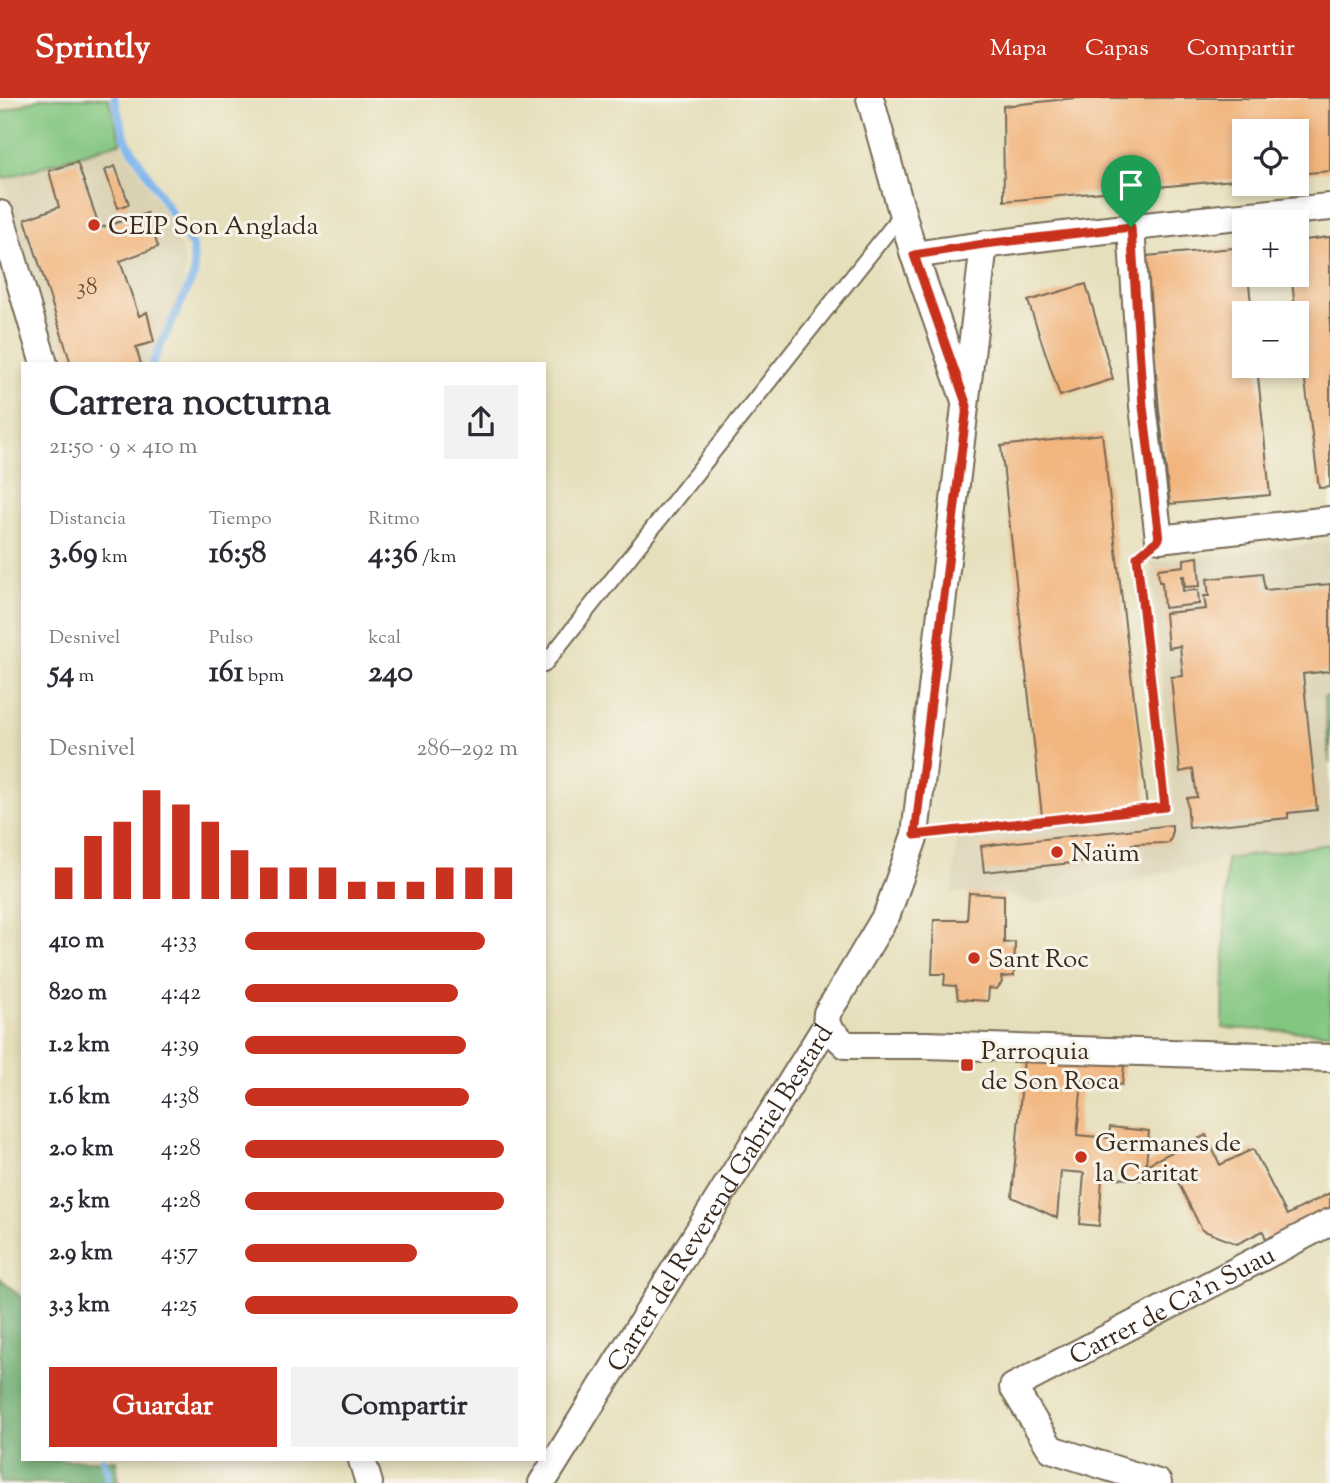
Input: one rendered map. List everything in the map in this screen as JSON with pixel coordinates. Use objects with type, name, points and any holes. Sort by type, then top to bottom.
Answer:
[{"type":"street","points":[[870,98],[914,255],[967,406]]},
{"type":"street","points":[[914,255],[1131,227],[1330,207]]},
{"type":"street","points":[[0,214],[43,362]]},
{"type":"street","points":[[1131,227],[1143,406],[1159,539],[1330,520]]},
{"type":"street","points":[[826,1026],[827,1013],[887,915],[915,835],[984,244]]},
{"type":"street","name":"Carrer del Reverend Gabriel Bestard","points":[[542,1483],[826,1026],[846,1045],[926,1045],[1330,1058]]},
{"type":"street","name":"Carrer de Ca'n Suau","points":[[1158,1483],[1051,1449],[1013,1387],[1330,1222]]},
{"type":"street","points":[[362,1461],[369,1483]]},
{"type":"lane","points":[[546,662],[902,214]]},
{"type":"path","points":[[915,835],[1165,807],[1137,557],[1159,539]]},
{"type":"shaded area","name":"CEIP Son Anglada","points":[[40,98],[108,98],[121,142],[165,214],[181,249],[186,268],[180,298],[147,362],[55,362],[0,168],[0,113]]},
{"type":"shaded area","points":[[1330,542],[1330,843],[1226,859],[1033,904],[1004,895],[952,893],[957,836],[1173,813],[1151,562]]},
{"type":"green space","points":[[40,98],[108,98],[121,142],[3,179],[0,168],[0,113]]},
{"type":"green space","points":[[1330,696],[1330,763],[1324,697]]},
{"type":"green space","points":[[1330,844],[1330,1033],[1223,1028],[1226,859]]},
{"type":"green space","points":[[0,1278],[21,1297],[21,1461],[116,1461],[118,1483],[0,1483]]},
{"type":"building","points":[[1075,98],[1330,98],[1330,171],[1309,173],[1309,119],[1232,119],[1232,180],[1004,201],[1003,106]]},
{"type":"building","name":"CEIP Son Anglada","points":[[77,162],[100,228],[147,213],[158,247],[120,261],[139,316],[147,312],[154,342],[136,347],[140,362],[70,362],[25,219],[59,207],[49,171]]},
{"type":"building","points":[[115,166],[129,204],[118,208],[105,170]]},
{"type":"building","points":[[1330,237],[1330,487],[1319,488],[1305,378],[1309,378],[1309,301],[1294,301],[1293,287],[1309,287],[1309,240]]},
{"type":"building","points":[[1232,248],[1232,287],[1249,287],[1251,301],[1232,301],[1232,378],[1258,378],[1270,495],[1170,504],[1159,410],[1147,256]]},
{"type":"building","points":[[1086,284],[1113,379],[1060,396],[1028,301]]},
{"type":"building","points":[[1102,434],[1147,806],[1042,816],[1001,446]]},
{"type":"building","points":[[1198,557],[1200,586],[1185,587],[1182,576],[1183,591],[1198,590],[1199,604],[1164,608],[1158,569],[1184,566],[1184,559]]},
{"type":"building","points":[[1262,573],[1265,590],[1330,584],[1330,671],[1303,674],[1317,810],[1288,813],[1288,818],[1189,828],[1187,798],[1197,797],[1193,769],[1180,772],[1171,677],[1183,676],[1180,646],[1168,648],[1165,613],[1206,609],[1204,596],[1209,596],[1207,579]]},
{"type":"building","name":"Naüm","points":[[1172,825],[1169,843],[1132,844],[1132,857],[984,872],[981,846]]},
{"type":"building","name":"Sant Roc","points":[[969,893],[1004,895],[1004,943],[1015,942],[1014,976],[1001,977],[1002,982],[997,989],[989,988],[988,1001],[958,999],[956,986],[944,985],[945,974],[932,974],[934,920],[967,920]]},
{"type":"building","name":"Germanes de la Caritat","points":[[1024,1058],[1124,1066],[1122,1085],[1082,1081],[1077,1135],[1109,1138],[1110,1127],[1149,1131],[1146,1165],[1206,1135],[1220,1165],[1253,1149],[1287,1215],[1330,1193],[1330,1211],[1267,1242],[1263,1231],[1237,1244],[1202,1230],[1173,1172],[1156,1181],[1102,1177],[1099,1226],[1080,1224],[1084,1173],[1061,1171],[1057,1218],[1012,1197]]},
{"type":"waterway","points":[[114,98],[126,140],[193,248],[194,275],[153,362]]},
{"type":"waterway","points":[[103,1461],[108,1483]]},
{"type":"place","name":"CEIP Son Anglada","points":[[94,225]]},
{"type":"place","name":"Naüm","points":[[1057,852]]},
{"type":"place","name":"Sant Roc","points":[[974,958]]},
{"type":"place","name":"Parroquia de Son Roca","points":[[967,1065]]},
{"type":"place","name":"Germanes de la Caritat","points":[[1081,1157]]},
{"type":"route","points":[[1131,227],[1143,406],[1159,539],[1137,557],[1165,807],[915,835],[967,406],[914,255],[1131,227]]}]
